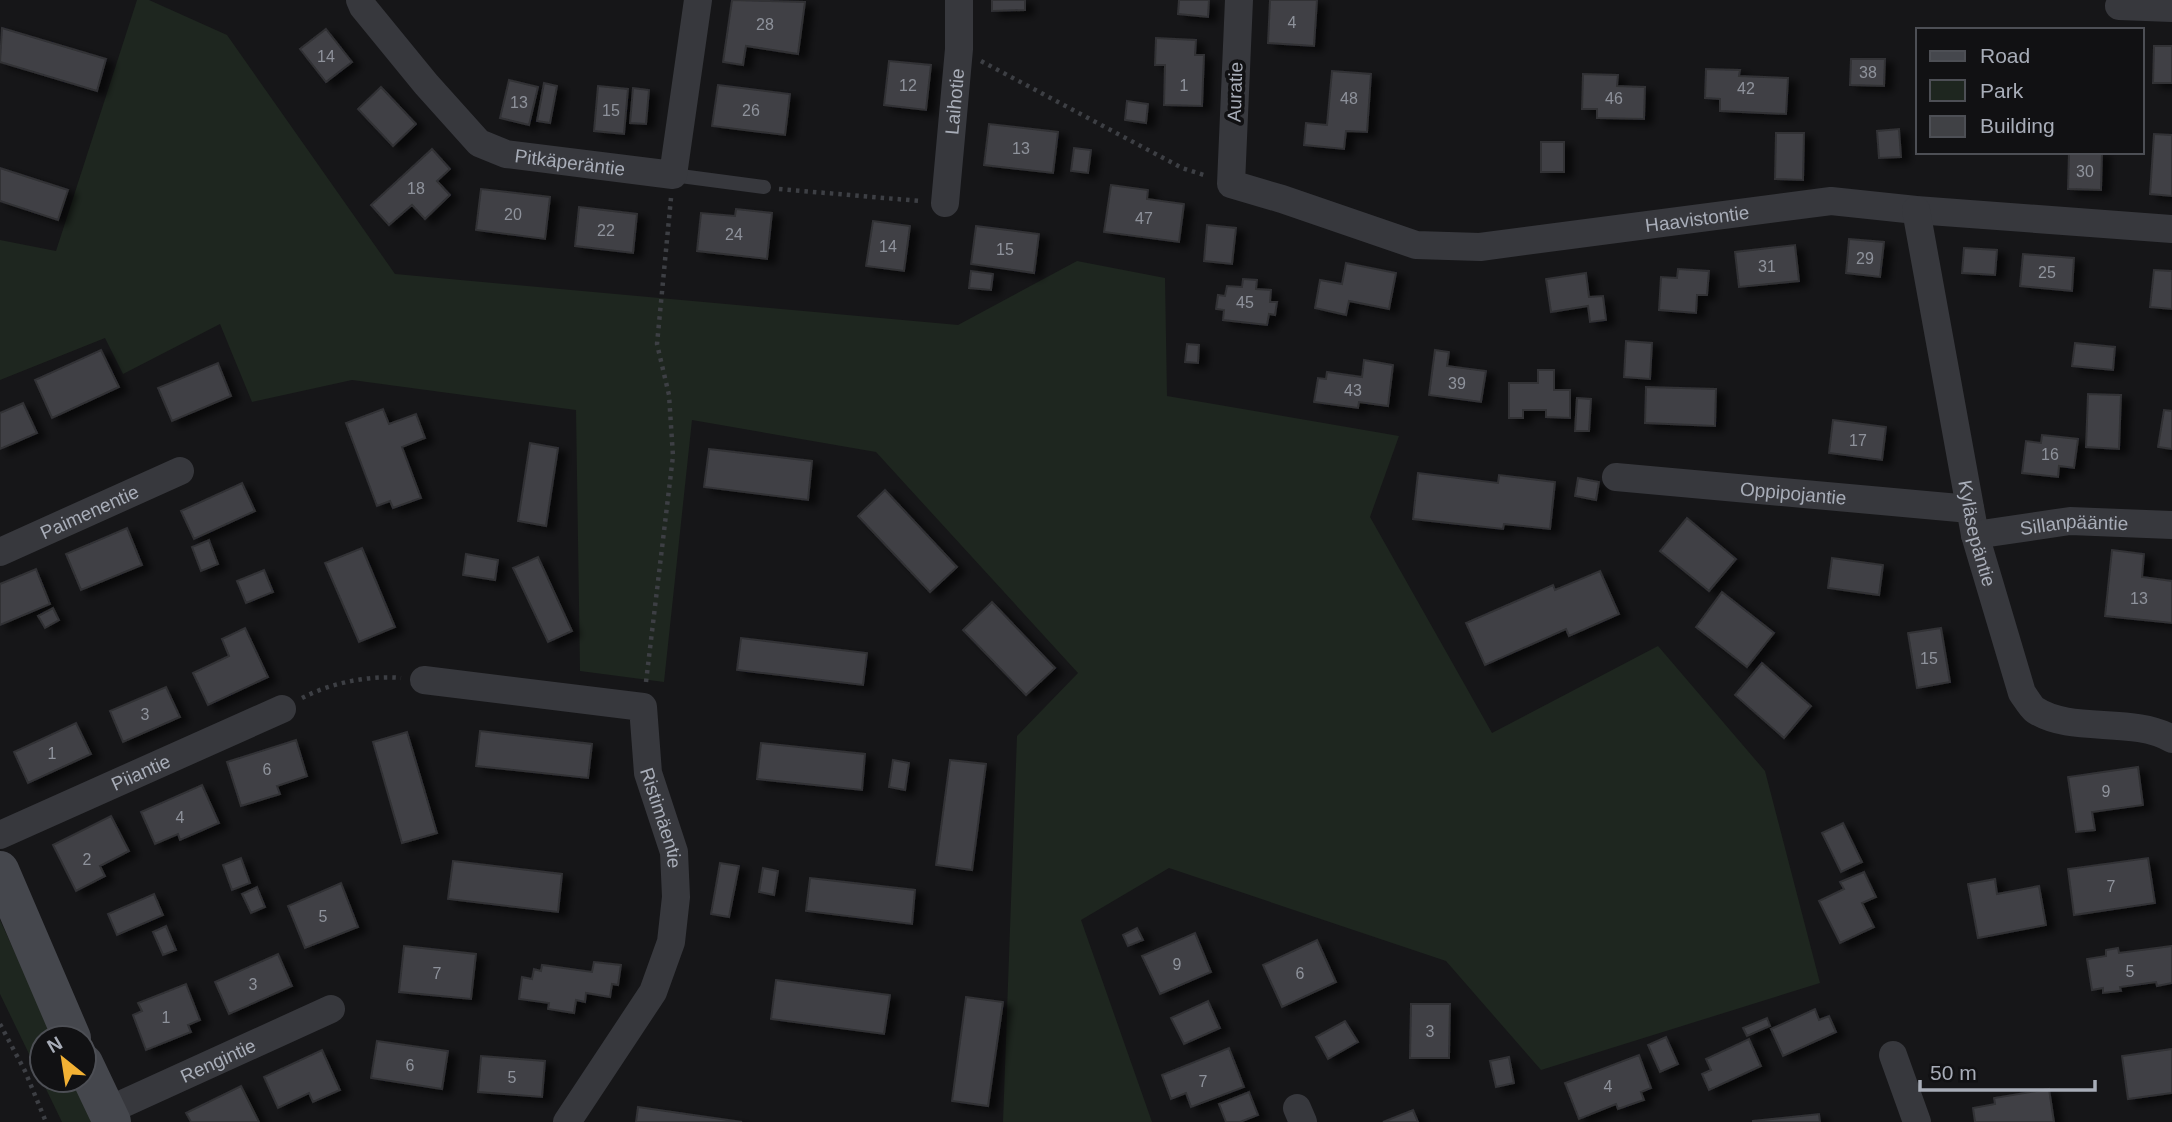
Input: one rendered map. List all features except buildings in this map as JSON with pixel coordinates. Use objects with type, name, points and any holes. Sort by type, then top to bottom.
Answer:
[{"type":"street","name":"Pitkäperäntie","points":[[360,0],[426,84],[479,143],[506,154],[673,175]]},
{"type":"street","points":[[673,175],[698,0]]},
{"type":"street","name":"Laihotie","points":[[945,203],[959,49],[958,0]]},
{"type":"street","name":"Auratie","points":[[1231,184],[1238,0]]},
{"type":"street","points":[[2119,6],[2172,8]]},
{"type":"street","name":"Haavistontie","points":[[1231,184],[1416,245],[1480,247],[1831,201],[2172,229]]},
{"type":"street","name":"Kyläsepäntie","points":[[1916,210],[1973,522],[2022,693],[2034,709],[2056,719],[2141,729],[2163,733],[2172,739]]},
{"type":"street","name":"Paimenentie","points":[[0,552],[180,471]]},
{"type":"street","name":"Oppipojantie","points":[[1616,477],[1973,522]]},
{"type":"street","name":"Sillanpääntie","points":[[1973,522],[2070,521],[2172,525]]},
{"type":"street","points":[[424,680],[643,707]]},
{"type":"street","name":"Ristimäentie","points":[[567,1122],[653,992],[671,942],[676,897],[674,852],[648,773],[643,707]]},
{"type":"street","name":"Piiantie","points":[[0,835],[282,709]]},
{"type":"street","points":[[0,870],[66,1024]]},
{"type":"street","name":"Rengintie","points":[[110,1117],[331,1009]]},
{"type":"street","points":[[1893,1055],[1917,1122]]},
{"type":"street","points":[[98,1092],[110,1117]]},
{"type":"lane","points":[[673,175],[764,187]]},
{"type":"path","points":[[959,49],[1182,168],[1231,184]]},
{"type":"path","points":[[643,707],[673,456],[669,395],[657,344],[673,175]]},
{"type":"path","points":[[764,187],[945,203]]},
{"type":"path","points":[[282,709],[314,692],[375,676],[424,680]]},
{"type":"path","points":[[0,1024],[46,1122]]},
{"type":"green space","points":[[137,0],[149,0],[227,35],[395,274],[958,325],[1077,261],[1165,278],[1167,396],[1399,436],[1370,517],[1492,733],[1658,646],[1765,771],[1820,983],[1541,1070],[1446,961],[1169,868],[1081,920],[1152,1122],[1003,1122],[1017,736],[1078,673],[876,452],[692,420],[664,682],[580,671],[576,410],[352,380],[252,402],[220,324],[123,374],[105,338],[0,380],[0,240],[56,251]]},
{"type":"green space","points":[[0,920],[48,1024],[28,1024],[28,1052],[0,994]]},
{"type":"green space","points":[[48,1094],[79,1094],[92,1122],[62,1122]]}]
